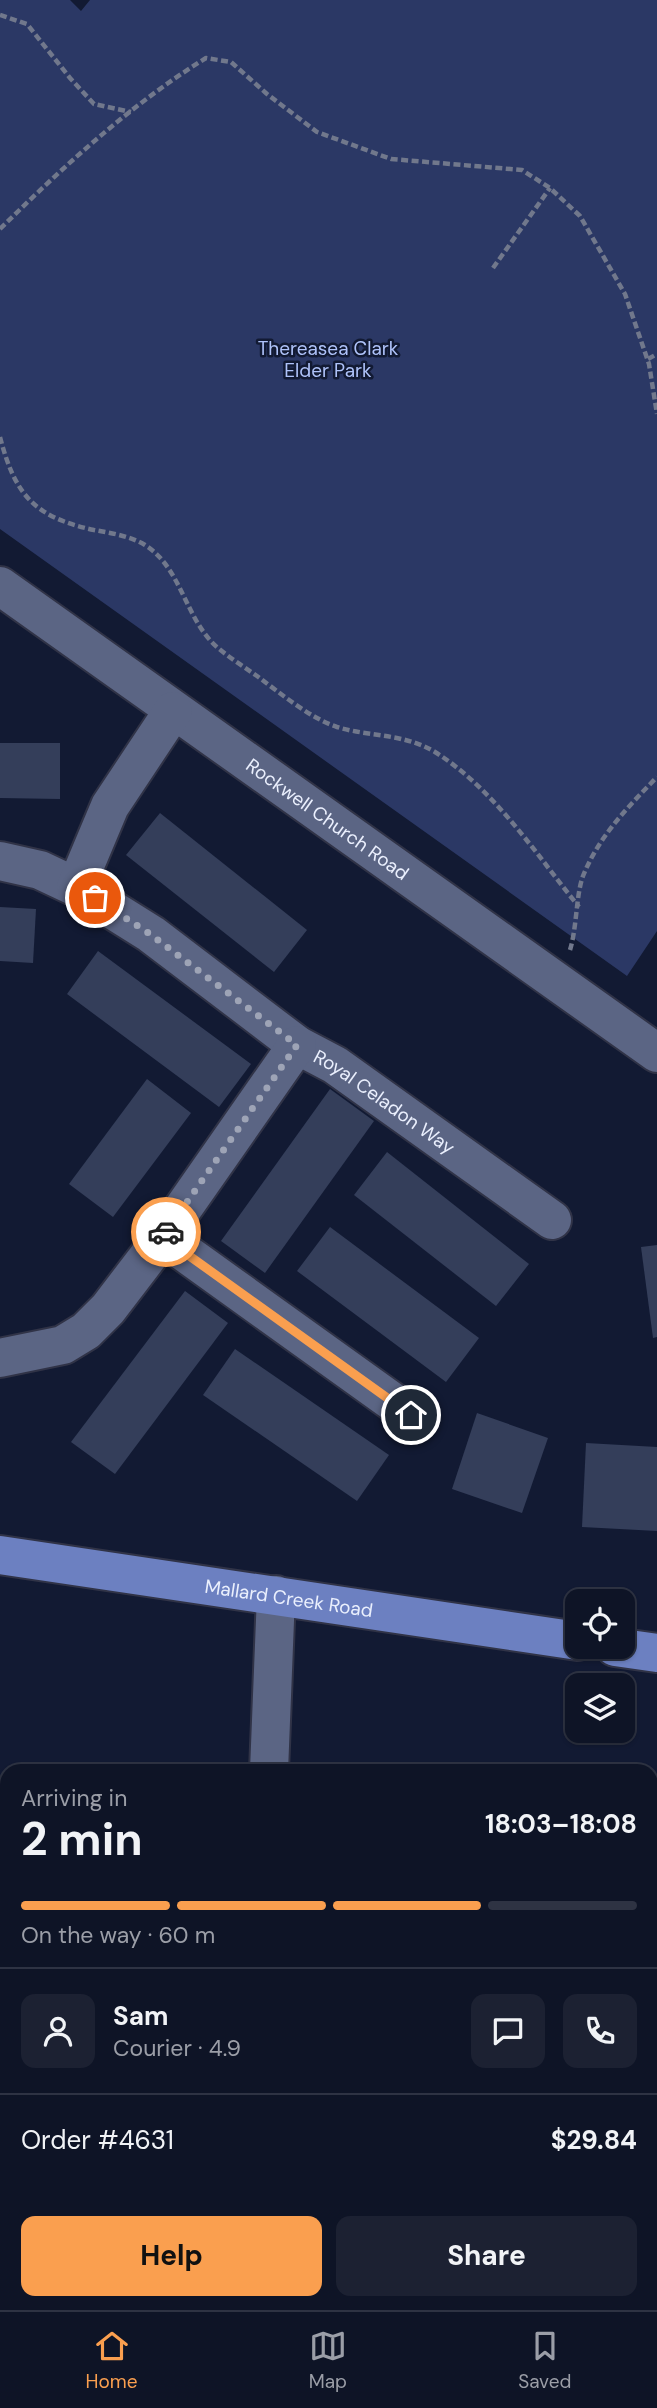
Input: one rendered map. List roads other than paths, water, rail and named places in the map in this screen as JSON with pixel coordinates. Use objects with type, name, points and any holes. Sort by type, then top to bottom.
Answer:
[{"type":"main road","name":"Mallard Creek Road","points":[[0,1555],[565,1639]]},
{"type":"main road","points":[[635,1650],[657,1653]]},
{"type":"street","name":"Rockwell Church Road","points":[[0,586],[657,1053]]},
{"type":"street","points":[[76,887],[99,829],[122,784],[173,711]]},
{"type":"street","name":"Royal Celadon Way","points":[[0,860],[40,870],[76,887],[150,934],[297,1045],[335,1065],[552,1220]]},
{"type":"street","points":[[0,1358],[63,1345],[86,1331],[108,1309],[163,1237],[297,1045]]},
{"type":"street","points":[[163,1237],[411,1415]]},
{"type":"street","points":[[269,1764],[276,1595]]},
{"type":"park label","name":"Thereasea Clark Elder Park","points":[[328,359]]}]
